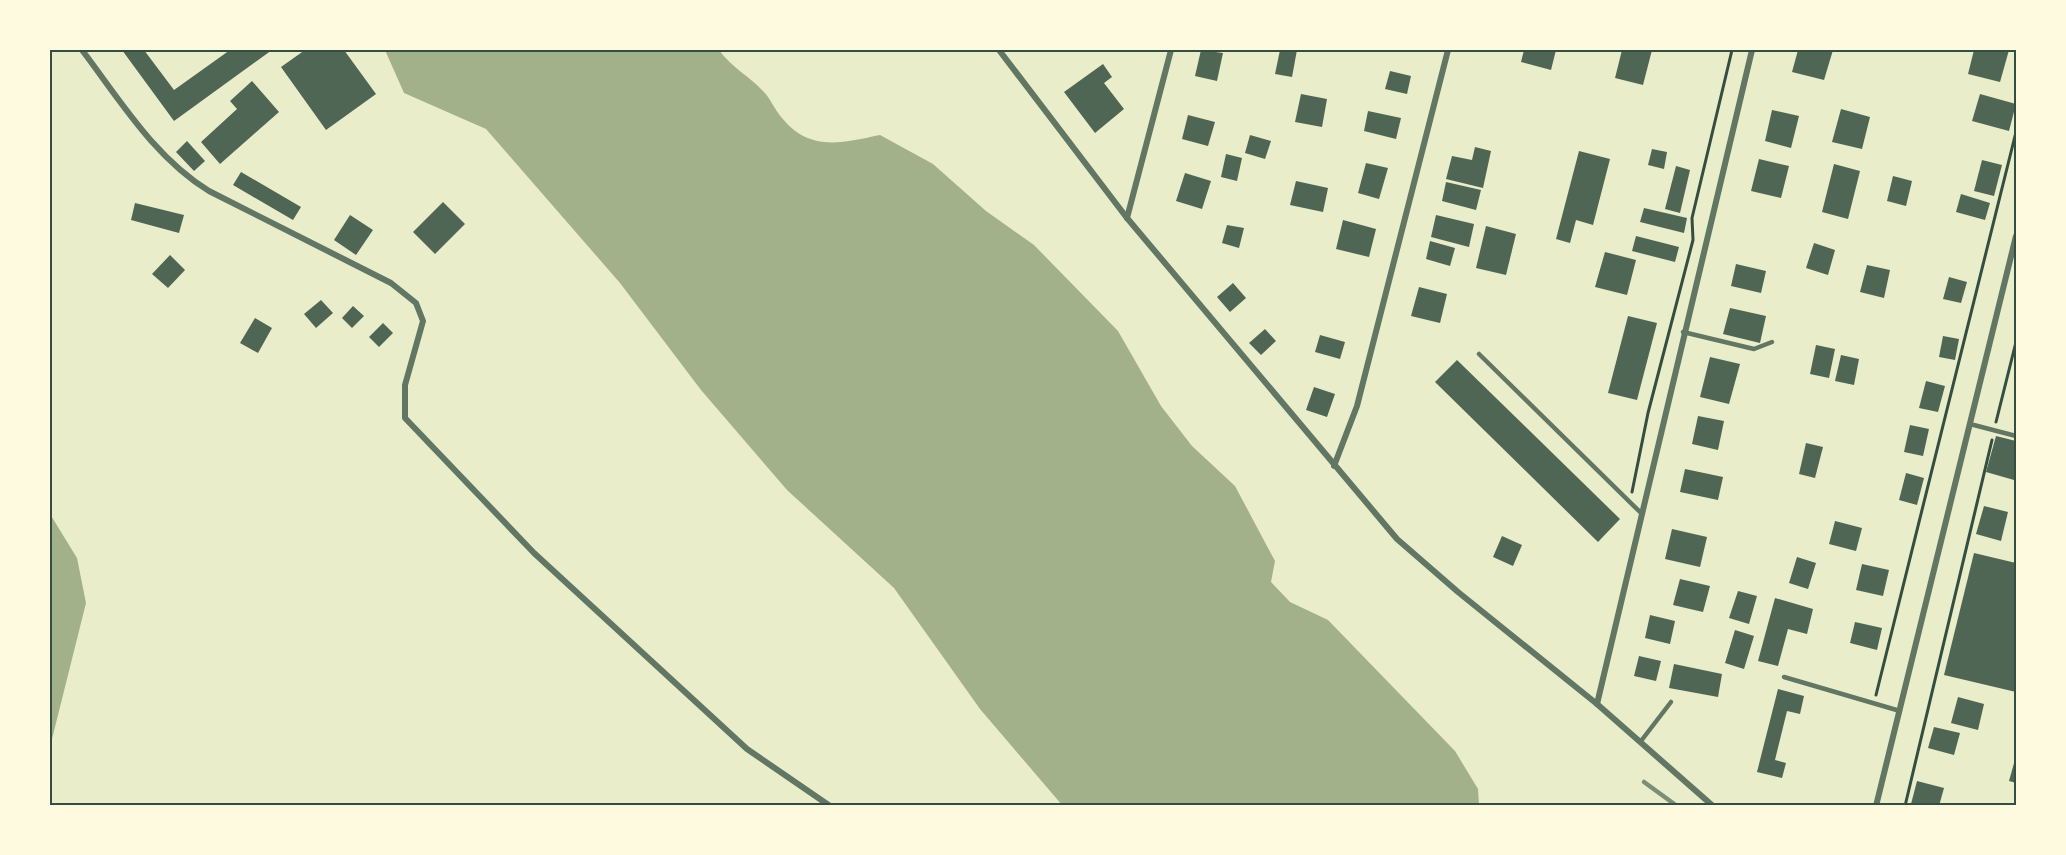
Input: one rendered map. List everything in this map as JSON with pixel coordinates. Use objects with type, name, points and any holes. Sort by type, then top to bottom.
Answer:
[{"type":"street","points":[[82,50],[165,158],[184,176],[209,191],[391,283],[416,303],[423,321],[405,385],[405,418],[534,553],[747,749],[830,806]]},
{"type":"street","points":[[999,50],[1127,218],[1397,539],[1458,592],[1641,741],[1713,806]]},
{"type":"street","points":[[1127,218],[1171,50]]},
{"type":"street","points":[[1334,465],[1357,406],[1448,50]]},
{"type":"street","points":[[1597,704],[1683,332],[1752,50]]},
{"type":"street","points":[[1876,806],[2016,236]]},
{"type":"lane","points":[[1683,332],[1754,348],[1772,342]]},
{"type":"lane","points":[[1479,354],[1641,513]]},
{"type":"lane","points":[[1970,424],[2016,436]]},
{"type":"lane","points":[[1784,677],[1900,711]]},
{"type":"lane","points":[[1641,741],[1671,702]]},
{"type":"path","points":[[1630,502],[1648,413],[1693,240],[1692,218],[1732,50]]},
{"type":"path","points":[[1874,703],[2016,132]]},
{"type":"path","points":[[1905,806],[2016,342]]},
{"type":"shaded area","points":[[385,50],[719,50],[763,91],[782,118],[804,136],[815,140],[839,142],[880,135],[933,164],[986,211],[1034,245],[1118,331],[1161,406],[1192,446],[1235,486],[1275,561],[1271,582],[1290,602],[1328,620],[1455,751],[1478,789],[1479,805],[1062,805],[980,709],[894,588],[787,490],[701,390],[620,283],[486,129],[404,93]]},
{"type":"shaded area","points":[[50,514],[77,558],[86,603],[50,747]]},
{"type":"building","points":[[122,50],[144,50],[174,90],[230,50],[272,50],[174,121]]},
{"type":"building","points":[[305,50],[344,50],[376,94],[326,130],[281,67]]},
{"type":"building","points":[[1201,50],[1223,53],[1217,81],[1195,76]]},
{"type":"building","points":[[1280,50],[1297,50],[1292,77],[1275,74]]},
{"type":"building","points":[[1524,50],[1556,50],[1551,70],[1521,62]]},
{"type":"building","points":[[1622,50],[1652,50],[1643,85],[1615,78]]},
{"type":"building","points":[[1798,50],[1833,50],[1824,80],[1792,72]]},
{"type":"building","points":[[1974,50],[2009,50],[2000,82],[1968,74]]},
{"type":"building","points":[[1103,64],[1112,77],[1104,83],[1124,109],[1095,133],[1064,92]]},
{"type":"building","points":[[1390,71],[1411,76],[1407,94],[1385,89]]},
{"type":"building","points":[[252,81],[279,112],[220,164],[201,142],[237,109],[230,101]]},
{"type":"building","points":[[1301,94],[1327,99],[1322,127],[1295,122]]},
{"type":"building","points":[[1980,94],[2016,104],[2009,131],[1972,121]]},
{"type":"building","points":[[1841,109],[1870,117],[1862,149],[1832,142]]},
{"type":"building","points":[[1772,110],[1799,116],[1791,148],[1765,141]]},
{"type":"building","points":[[1368,111],[1401,118],[1396,139],[1364,131]]},
{"type":"building","points":[[1188,115],[1215,122],[1208,146],[1182,139]]},
{"type":"building","points":[[1250,135],[1271,141],[1265,159],[1245,153]]},
{"type":"building","points":[[187,141],[205,161],[194,171],[176,152]]},
{"type":"building","points":[[1475,147],[1491,151],[1483,188],[1446,179],[1452,156],[1472,160]]},
{"type":"building","points":[[1652,149],[1667,152],[1664,169],[1648,165]]},
{"type":"building","points":[[1579,151],[1610,159],[1593,225],[1576,220],[1570,243],[1556,239]]},
{"type":"building","points":[[1226,154],[1242,158],[1237,181],[1221,177]]},
{"type":"building","points":[[1759,159],[1789,166],[1781,198],[1751,191]]},
{"type":"building","points":[[1982,160],[2002,165],[1994,196],[1974,191]]},
{"type":"building","points":[[1366,163],[1388,168],[1379,199],[1358,193]]},
{"type":"building","points":[[1834,164],[1860,171],[1848,219],[1822,212]]},
{"type":"building","points":[[1676,166],[1690,170],[1680,213],[1665,209]]},
{"type":"building","points":[[241,172],[301,207],[293,220],[233,185]]},
{"type":"building","points":[[1185,173],[1211,181],[1202,209],[1176,201]]},
{"type":"building","points":[[1893,176],[1912,181],[1906,206],[1887,201]]},
{"type":"building","points":[[1296,181],[1328,188],[1323,212],[1290,205]]},
{"type":"building","points":[[1446,182],[1481,190],[1476,210],[1442,201]]},
{"type":"building","points":[[1961,194],[1990,203],[1985,220],[1956,212]]},
{"type":"building","points":[[443,202],[465,224],[435,254],[413,232]]},
{"type":"building","points":[[135,203],[184,215],[179,233],[131,220]]},
{"type":"building","points":[[1644,208],[1687,218],[1684,233],[1640,222]]},
{"type":"building","points":[[350,215],[373,230],[356,255],[334,240]]},
{"type":"building","points":[[1436,215],[1474,224],[1469,247],[1431,237]]},
{"type":"building","points":[[1343,220],[1376,229],[1369,257],[1336,249]]},
{"type":"building","points":[[1227,225],[1244,228],[1239,248],[1222,243]]},
{"type":"building","points":[[1486,226],[1516,234],[1506,275],[1476,268]]},
{"type":"building","points":[[1636,236],[1679,247],[1675,262],[1632,251]]},
{"type":"building","points":[[1430,241],[1455,248],[1450,266],[1426,259]]},
{"type":"building","points":[[1814,243],[1835,250],[1828,275],[1806,268]]},
{"type":"building","points":[[1605,252],[1636,260],[1627,295],[1595,287]]},
{"type":"building","points":[[170,255],[185,270],[168,288],[152,274]]},
{"type":"building","points":[[1736,264],[1766,271],[1761,293],[1731,286]]},
{"type":"building","points":[[1867,265],[1890,270],[1884,298],[1860,292]]},
{"type":"building","points":[[1949,277],[1967,282],[1961,303],[1943,299]]},
{"type":"building","points":[[1233,283],[1246,298],[1230,312],[1217,297]]},
{"type":"building","points":[[1419,287],[1447,294],[1440,323],[1411,316]]},
{"type":"building","points":[[321,300],[333,313],[316,328],[304,314]]},
{"type":"building","points":[[353,306],[364,316],[352,328],[342,318]]},
{"type":"building","points":[[1730,308],[1766,316],[1760,343],[1723,334]]},
{"type":"building","points":[[1628,316],[1657,323],[1637,400],[1608,393]]},
{"type":"building","points":[[255,318],[272,328],[258,353],[240,343]]},
{"type":"building","points":[[383,323],[393,333],[379,347],[369,337]]},
{"type":"building","points":[[1265,329],[1276,341],[1261,355],[1249,343]]},
{"type":"building","points":[[1320,335],[1345,342],[1340,359],[1315,352]]},
{"type":"building","points":[[1943,336],[1959,339],[1955,360],[1939,357]]},
{"type":"building","points":[[1816,345],[1835,349],[1829,378],[1810,374]]},
{"type":"building","points":[[1841,355],[1859,359],[1854,385],[1835,381]]},
{"type":"building","points":[[1710,357],[1740,364],[1729,404],[1700,397]]},
{"type":"building","points":[[1457,360],[1620,519],[1598,542],[1435,382]]},
{"type":"building","points":[[1926,381],[1945,386],[1938,412],[1919,408]]},
{"type":"building","points":[[1314,387],[1335,394],[1327,417],[1306,410]]},
{"type":"building","points":[[1698,416],[1724,421],[1718,450],[1692,444]]},
{"type":"building","points":[[1910,425],[1929,429],[1923,456],[1904,452]]},
{"type":"building","points":[[1996,436],[2016,441],[2014,480],[1986,472]]},
{"type":"building","points":[[1806,443],[1823,447],[1815,478],[1799,474]]},
{"type":"building","points":[[1685,469],[1723,477],[1718,500],[1680,492]]},
{"type":"building","points":[[1906,473],[1924,478],[1917,505],[1899,500]]},
{"type":"building","points":[[1984,506],[2008,512],[2001,541],[1976,534]]},
{"type":"building","points":[[1835,521],[1862,528],[1856,551],[1829,544]]},
{"type":"building","points":[[1672,529],[1707,537],[1700,567],[1665,559]]},
{"type":"building","points":[[1502,536],[1522,545],[1513,566],[1493,557]]},
{"type":"building","points":[[1974,553],[2016,563],[2016,692],[1944,675]]},
{"type":"building","points":[[1797,557],[1816,563],[1808,589],[1789,583]]},
{"type":"building","points":[[1862,564],[1889,570],[1883,596],[1856,590]]},
{"type":"building","points":[[1680,579],[1710,586],[1703,612],[1673,605]]},
{"type":"building","points":[[1738,591],[1757,596],[1749,624],[1729,618]]},
{"type":"building","points":[[1775,598],[1813,609],[1807,634],[1788,629],[1778,666],[1758,661]]},
{"type":"building","points":[[1650,615],[1675,621],[1670,644],[1645,638]]},
{"type":"building","points":[[1855,622],[1882,628],[1877,650],[1850,643]]},
{"type":"building","points":[[1735,630],[1754,636],[1744,669],[1725,663]]},
{"type":"building","points":[[1639,656],[1661,661],[1656,681],[1634,676]]},
{"type":"building","points":[[1674,664],[1722,674],[1718,697],[1669,688]]},
{"type":"building","points":[[1778,689],[1804,696],[1800,714],[1787,711],[1775,760],[1786,763],[1782,778],[1757,772]]},
{"type":"building","points":[[1958,697],[1984,704],[1978,730],[1951,723]]},
{"type":"building","points":[[1934,727],[1960,733],[1954,755],[1928,748]]},
{"type":"building","points":[[2016,756],[2016,783],[2009,781]]},
{"type":"building","points":[[1917,781],[1944,788],[1939,806],[1911,804]]},
{"type":"railway","points":[[1644,782],[1677,806]]}]
